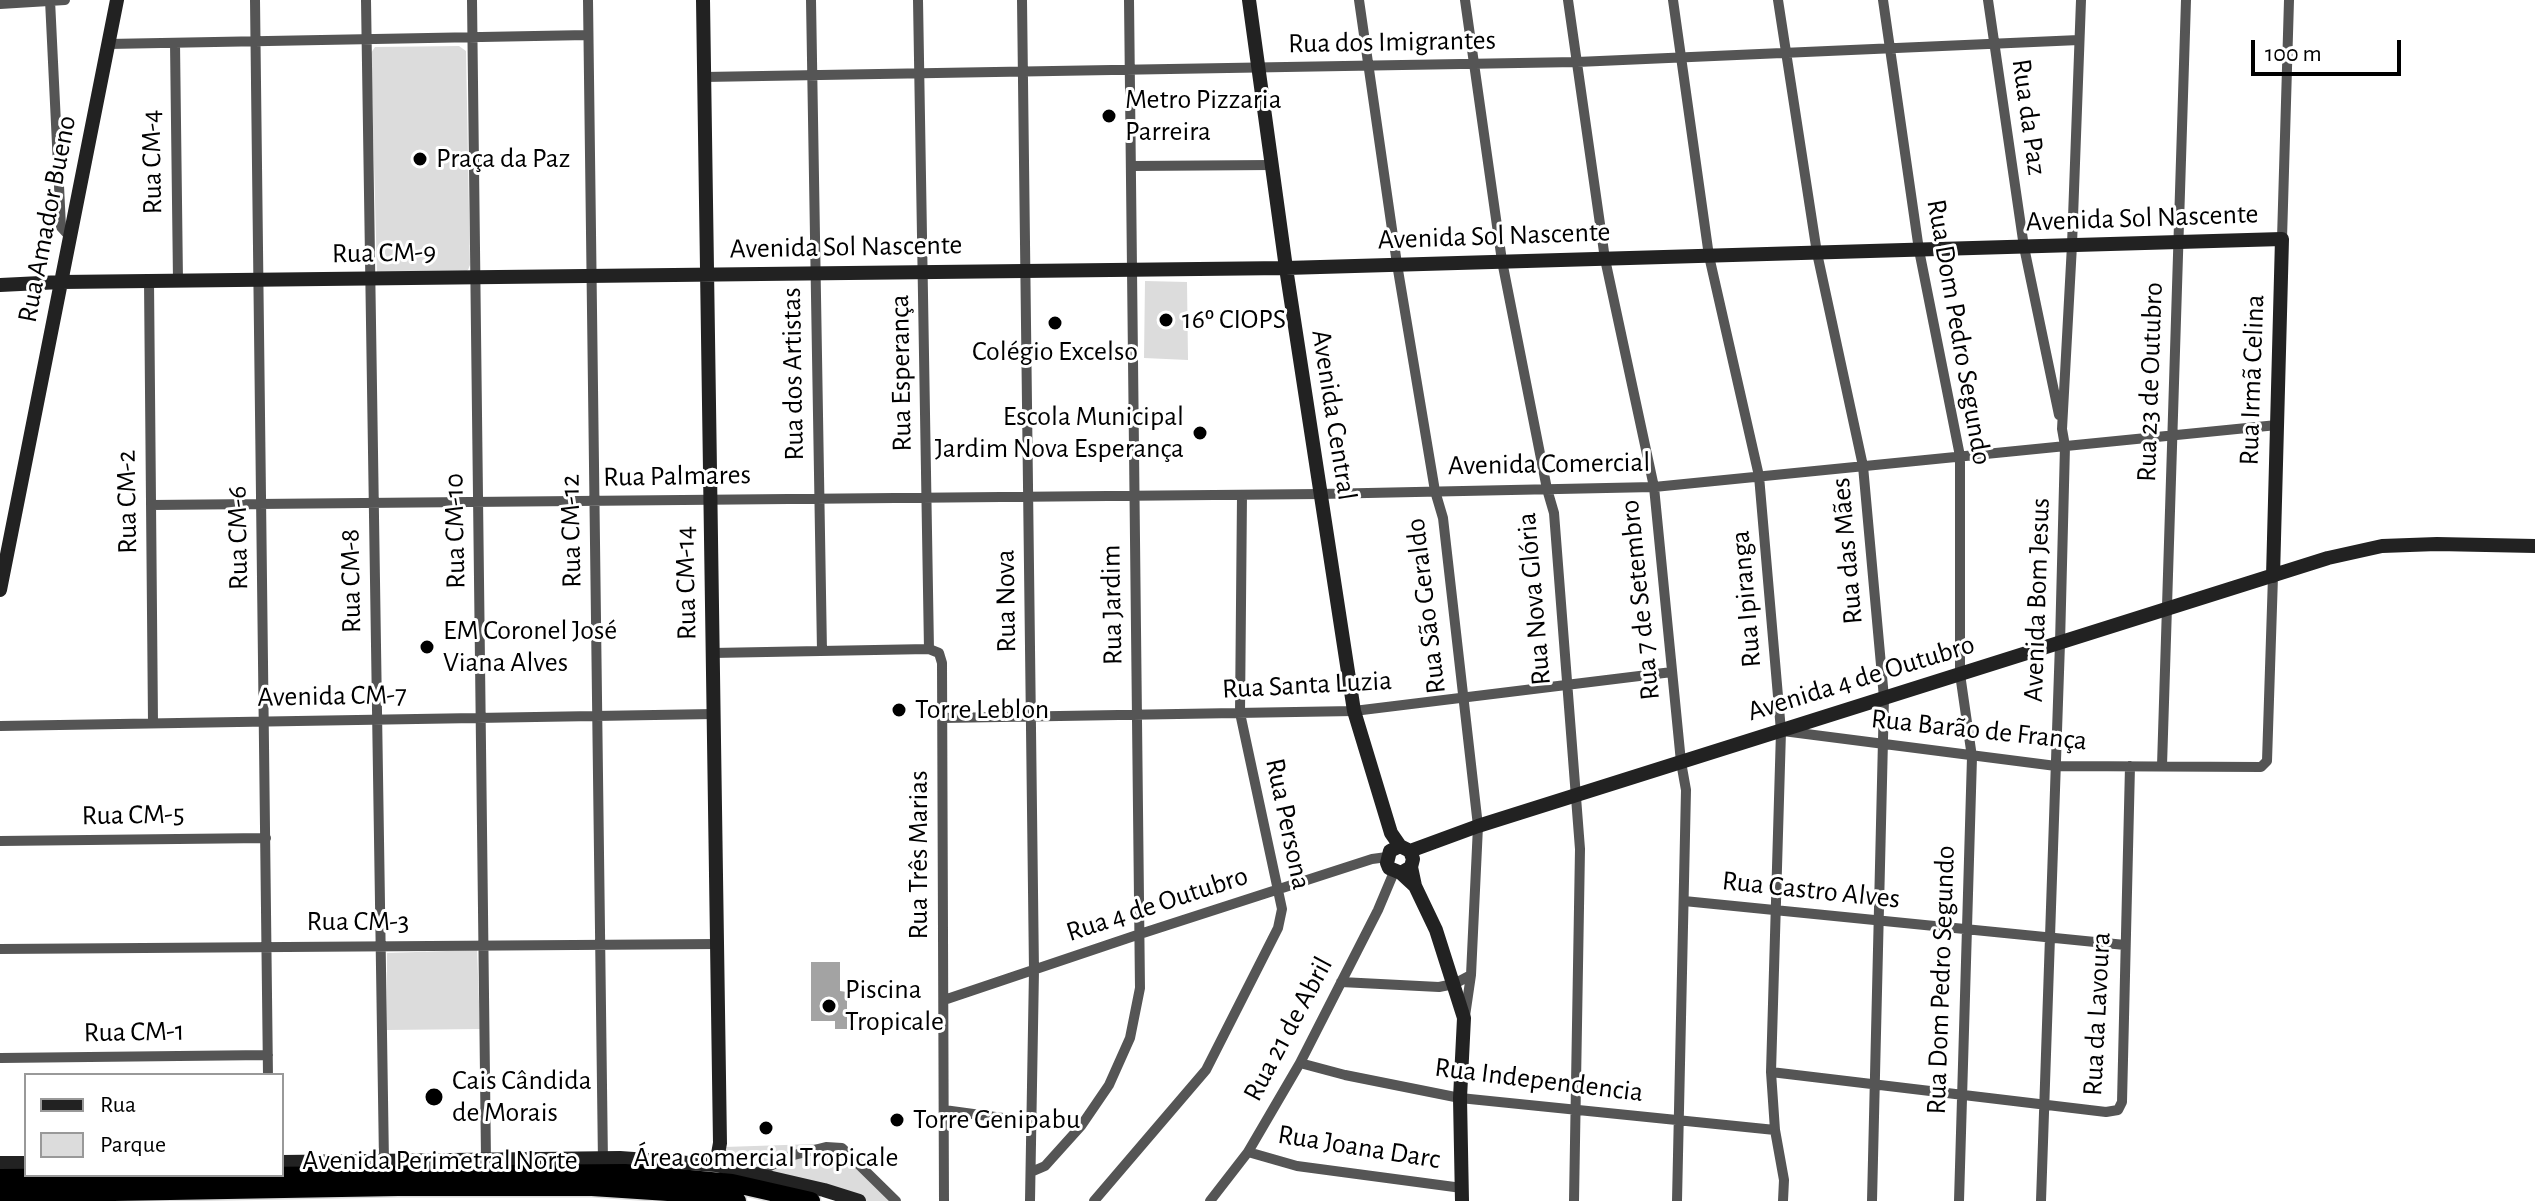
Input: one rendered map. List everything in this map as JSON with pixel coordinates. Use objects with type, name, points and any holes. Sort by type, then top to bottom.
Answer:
[{"type":"highway","name":"Avenida Perimetral Norte","points":[[0,1178],[603,1179],[732,1183],[811,1201]]},
{"type":"highway","name":"Avenida Perimetral Norte","points":[[0,1194],[123,1197],[603,1179],[737,1201]]},
{"type":"street","points":[[50,0],[61,227],[70,237]]},
{"type":"street","points":[[0,4],[65,0]]},
{"type":"street","name":"Rua Amador Bueno","points":[[0,590],[117,0]]},
{"type":"street","name":"Rua CM-6","points":[[255,0],[268,1073]]},
{"type":"street","name":"Rua CM-8","points":[[366,0],[384,1161]]},
{"type":"street","name":"Rua CM-10","points":[[472,0],[486,1158]]},
{"type":"street","name":"Rua CM-12","points":[[588,0],[603,1179]]},
{"type":"street","name":"Rua CM-14","points":[[703,0],[720,1143],[716,1165]]},
{"type":"street","name":"Rua dos Artistas","points":[[811,0],[822,651]]},
{"type":"street","name":"Rua Esperança","points":[[918,0],[927,497],[934,651]]},
{"type":"street","name":"Rua Nova","points":[[1022,0],[1034,970],[1030,1201]]},
{"type":"street","name":"Rua Jardim","points":[[1031,1172],[1045,1166],[1081,1126],[1109,1085],[1130,1038],[1140,988],[1129,0]]},
{"type":"street","name":"Avenida Central","points":[[1249,0],[1286,268],[1354,711],[1396,848]]},
{"type":"street","name":"Rua São Geraldo","points":[[1359,0],[1397,264],[1435,491],[1443,518],[1478,826],[1471,975],[1464,1018]]},
{"type":"street","name":"Rua Nova Glória","points":[[1465,0],[1502,261],[1554,513],[1580,849],[1574,1201]]},
{"type":"street","name":"Rua 7 de Setembro","points":[[1568,0],[1605,259],[1654,487],[1686,790],[1677,1201]]},
{"type":"street","name":"Rua Ipiranga","points":[[1673,0],[1709,256],[1759,476],[1781,731],[1771,1072],[1775,1130],[1784,1180],[1783,1201]]},
{"type":"street","name":"Rua das Mães","points":[[1778,0],[1817,253],[1863,466],[1884,698],[1872,1201]]},
{"type":"street","name":"Rua Dom Pedro Segundo","points":[[1883,0],[1919,250],[1960,456],[1960,674],[1972,757],[1959,1201]]},
{"type":"street","name":"Rua da Paz","points":[[1988,0],[2024,247],[2062,429]]},
{"type":"street","name":"Avenida Bom Jesus","points":[[2041,1201],[2060,643],[2065,446],[2062,429],[2081,0]]},
{"type":"street","name":"Rua 23 de Outubro","points":[[2162,766],[2186,0]]},
{"type":"street","name":"Rua Irmã Celina","points":[[2267,761],[2289,0]]},
{"type":"street","points":[[108,44],[588,35]]},
{"type":"street","name":"Rua dos Imigrantes","points":[[704,77],[1577,62],[2079,40]]},
{"type":"street","name":"Rua CM-4","points":[[175,43],[178,281]]},
{"type":"street","points":[[1132,166],[1271,165]]},
{"type":"street","name":"Avenida Sol Nascente","points":[[707,275],[1286,268],[2282,239]]},
{"type":"street","name":"Rua CM-9","points":[[0,285],[707,275]]},
{"type":"street","name":"Rua CM-2","points":[[149,281],[153,723]]},
{"type":"street","points":[[2051,380],[2065,377]]},
{"type":"street","name":"Avenida Comercial","points":[[819,498],[1320,494],[1654,487],[2277,425]]},
{"type":"street","name":"Rua Persona","points":[[1094,1201],[1206,1070],[1278,928],[1282,909],[1240,713],[1242,495]]},
{"type":"street","name":"Rua Palmares","points":[[151,505],[819,498]]},
{"type":"street","name":"Avenida 4 de Outubro","points":[[1396,848],[1478,826],[2328,558],[2395,545],[2535,546]]},
{"type":"street","points":[[712,653],[934,651]]},
{"type":"street","name":"Rua Três Marias","points":[[934,651],[942,663],[944,1201]]},
{"type":"street","name":"Rua Santa Luzia","points":[[942,718],[1354,711],[1672,672]]},
{"type":"street","name":"Avenida CM-7","points":[[0,726],[714,714]]},
{"type":"street","name":"Rua Barão de França","points":[[1781,731],[2056,766],[2261,767],[2267,761]]},
{"type":"street","name":"Rua da Lavoura","points":[[1771,1072],[2106,1112],[2118,1110],[2122,1102],[2130,766]]},
{"type":"street","name":"Rua CM-5","points":[[0,841],[266,838]]},
{"type":"street","points":[[1402,871],[1413,859],[1396,848],[1389,868],[1402,871],[1415,886],[1436,930],[1464,1018],[1460,1098],[1462,1194]]},
{"type":"street","name":"Rua 4 de Outubro","points":[[944,1000],[1396,848]]},
{"type":"street","name":"Rua 21 de Abril","points":[[1210,1201],[1248,1152],[1300,1063],[1402,871]]},
{"type":"street","name":"Rua Castro Alves","points":[[1684,901],[2125,945]]},
{"type":"street","name":"Rua CM-3","points":[[0,949],[717,944]]},
{"type":"street","points":[[1341,982],[1439,987],[1454,984],[1471,975]]},
{"type":"street","name":"Rua CM-1","points":[[0,1058],[268,1055]]},
{"type":"street","name":"Rua Independencia","points":[[1300,1063],[1460,1098],[1775,1130]]},
{"type":"street","points":[[944,1110],[1032,1122]]},
{"type":"street","points":[[754,1174],[790,1156],[826,1147],[842,1148],[896,1201]]},
{"type":"street","name":"Rua Joana Darc","points":[[1248,1152],[1297,1166],[1462,1194]]},
{"type":"street","points":[[284,1162],[486,1158],[603,1179],[716,1165],[859,1201]]},
{"type":"street","points":[[0,1163],[24,1163]]},
{"type":"street","points":[[101,1177],[123,1197]]},
{"type":"green space","name":"Praça da Paz","points":[[459,46],[466,51],[470,265],[463,273],[377,273],[371,53],[375,47]]},
{"type":"green space","name":"16º CIOPS","points":[[1145,281],[1187,282],[1188,360],[1144,358]]},
{"type":"green space","points":[[477,950],[480,1029],[387,1030],[387,953]]},
{"type":"green space","points":[[815,1144],[842,1148],[896,1201],[857,1201],[716,1165],[724,1147]]},
{"type":"shaded area","name":"Piscina Tropicale","points":[[811,962],[840,962],[840,991],[847,992],[847,1029],[835,1029],[835,1021],[811,1021]]},
{"type":"place","name":"Metro Pizzaria Parreira","points":[[1109,116]]},
{"type":"place","name":"Praça da Paz","points":[[420,159]]},
{"type":"place","name":"16º CIOPS","points":[[1166,320]]},
{"type":"place","name":"Colégio Excelso","points":[[1055,323]]},
{"type":"place","name":"Escola Municipal Jardim Nova Esperança","points":[[1200,433]]},
{"type":"place","name":"EM Coronel José Viana Alves","points":[[427,647]]},
{"type":"place","name":"Torre Leblon","points":[[899,710]]},
{"type":"place","name":"Piscina Tropicale","points":[[829,1006]]},
{"type":"place","name":"Cais Cândida de Morais","points":[[434,1097]]},
{"type":"place","name":"Torre Genipabu","points":[[897,1120]]},
{"type":"place","name":"Área comercial Tropicale","points":[[766,1128]]}]
